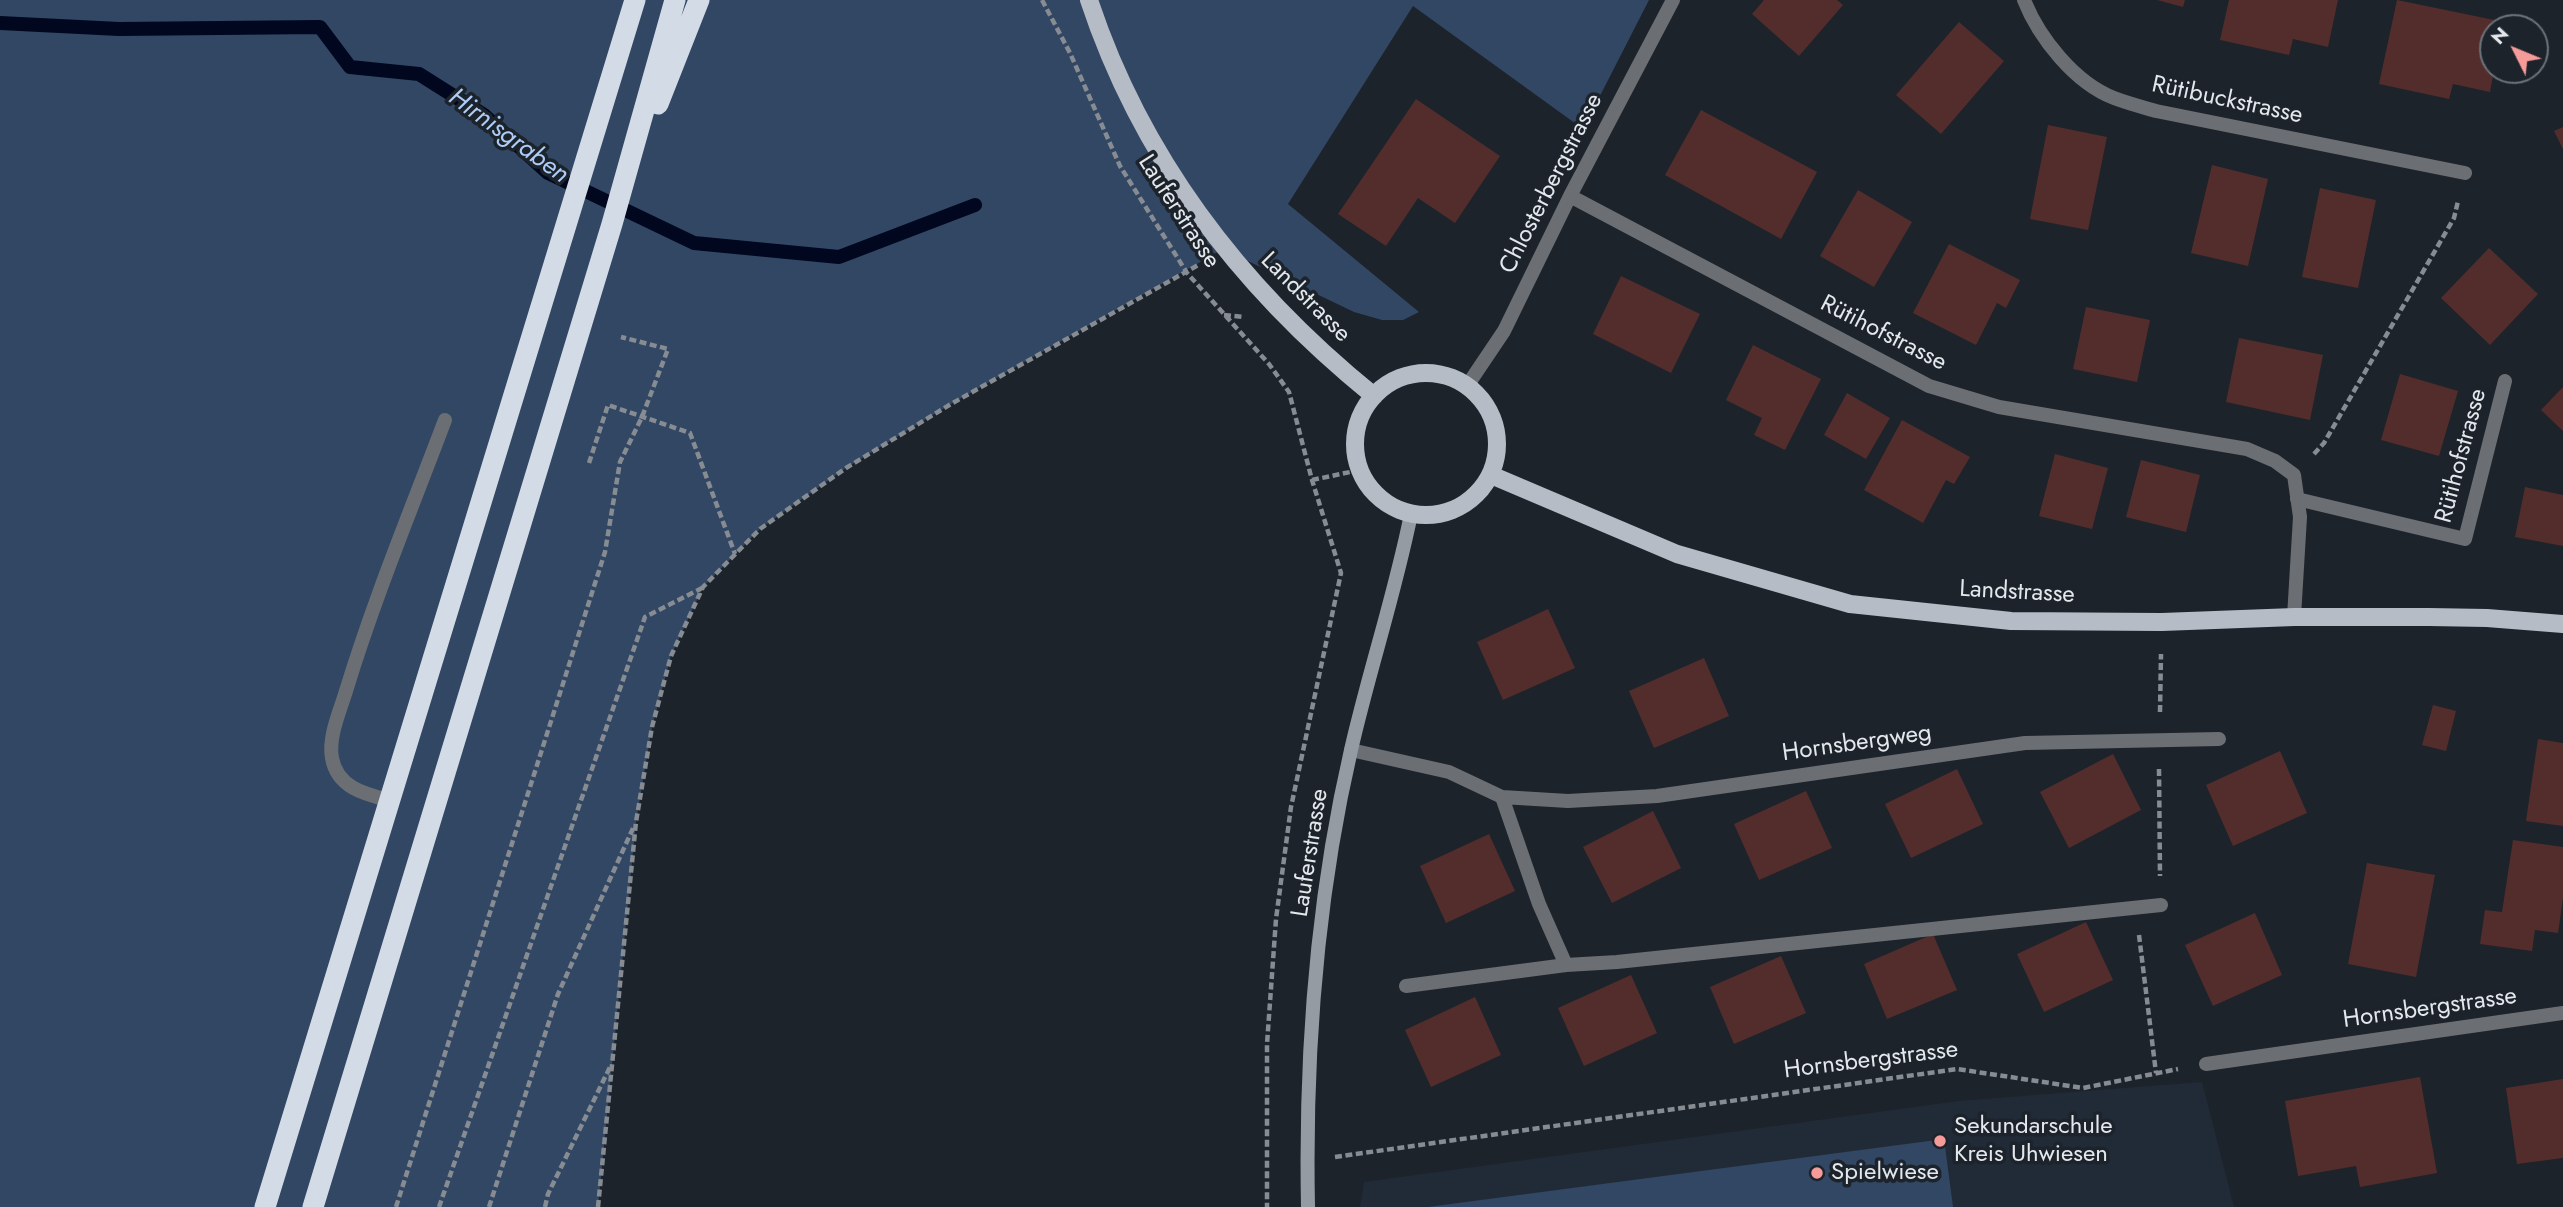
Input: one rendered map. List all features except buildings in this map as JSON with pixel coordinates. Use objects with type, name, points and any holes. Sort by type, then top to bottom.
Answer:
[{"type":"highway","points":[[265,1207],[635,0]]},
{"type":"highway","points":[[670,50],[675,0]]},
{"type":"highway","points":[[313,1207],[612,224],[670,50],[699,0]]},
{"type":"main road","name":"Landstrasse","points":[[1089,0],[1131,99],[1175,180],[1208,228],[1291,323],[1374,396]]},
{"type":"main road","points":[[1424,373],[1453,378],[1467,386],[1484,403],[1496,430],[1496,460],[1491,475],[1477,494],[1450,511],[1433,515],[1411,514],[1387,504],[1378,497],[1360,470],[1356,457],[1357,428],[1363,411],[1374,396],[1395,380],[1424,373]]},
{"type":"main road","name":"Landstrasse","points":[[1491,475],[1677,554],[1850,604],[2011,621],[2162,622],[2294,617],[2487,618],[2563,624]]},
{"type":"street","name":"Chlosterbergstrasse","points":[[1467,386],[1504,331],[1570,196],[1673,0]]},
{"type":"street","name":"Rütibuckstrasse","points":[[2024,0],[2048,45],[2075,72],[2111,97],[2156,111],[2465,173]]},
{"type":"street","name":"Rütihofstrasse","points":[[1570,196],[1929,386],[2000,407],[2246,449],[2275,461],[2294,475]]},
{"type":"street","name":"Rütihofstrasse","points":[[2298,499],[2465,539],[2505,382]]},
{"type":"street","points":[[388,800],[360,793],[349,786],[338,773],[332,758],[333,738],[356,658],[445,420]]},
{"type":"street","points":[[2294,475],[2300,517],[2294,617]]},
{"type":"street","name":"Lauferstrasse","points":[[1308,1207],[1310,1058],[1318,958],[1333,846],[1351,750],[1395,587],[1411,514]]},
{"type":"street","name":"Hornsbergweg","points":[[1351,750],[1449,772],[1502,796],[1568,801],[1657,796],[2025,743],[2219,739]]},
{"type":"street","points":[[1502,796],[1539,904],[1566,965]]},
{"type":"street","points":[[1406,986],[1566,965],[1617,962],[2161,905]]},
{"type":"street","name":"Hornsbergstrasse","points":[[2206,1064],[2563,1013]]},
{"type":"path","name":"Lauferstrasse","points":[[1042,0],[1070,53],[1120,166],[1187,273],[1269,364],[1289,392],[1312,480],[1341,573],[1291,807],[1276,919],[1267,1044],[1267,1207]]},
{"type":"path","points":[[2294,475],[2324,443],[2454,218],[2465,173]]},
{"type":"path","points":[[439,1207],[645,617],[703,587],[760,529],[846,468],[951,404],[1187,273],[1224,249]]},
{"type":"path","points":[[396,1207],[604,552],[620,463],[642,417],[668,349],[621,337]]},
{"type":"path","points":[[589,463],[608,405],[690,433],[735,554]]},
{"type":"path","points":[[1312,480],[1360,470]]},
{"type":"path","points":[[598,1207],[636,822],[652,727],[671,656],[703,587]]},
{"type":"path","points":[[2161,905],[2159,741],[2162,622]]},
{"type":"path","points":[[489,1207],[558,994],[636,822]]},
{"type":"path","points":[[2139,940],[2156,1073]]},
{"type":"path","points":[[545,1207],[548,1194],[612,1061]]},
{"type":"path","name":"Hornsbergstrasse","points":[[1307,1161],[1957,1069],[2083,1087],[2206,1064]]},
{"type":"shaded area","points":[[0,0],[1649,0],[1583,129],[1413,6],[1288,204],[1419,312],[1403,320],[1382,320],[1354,312],[1223,249],[951,404],[846,468],[760,529],[703,587],[671,656],[652,727],[636,822],[598,1207],[0,1207]]},
{"type":"shaded area","name":"Sekundarschule Kreis Uhwiesen","points":[[2202,1082],[2234,1207],[1360,1207],[1364,1182],[1959,1101]]},
{"type":"shaded area","name":"Spielwiese","points":[[1944,1139],[1953,1207],[1428,1207]]},
{"type":"waterway","name":"Hirnisgraben","points":[[0,23],[119,29],[320,27],[350,67],[419,74],[484,115],[548,173],[694,243],[839,257],[975,205]]},
{"type":"place","name":"Sekundarschule Kreis Uhwiesen","points":[[1940,1141]]},
{"type":"place","name":"Spielwiese","points":[[1817,1173]]}]
